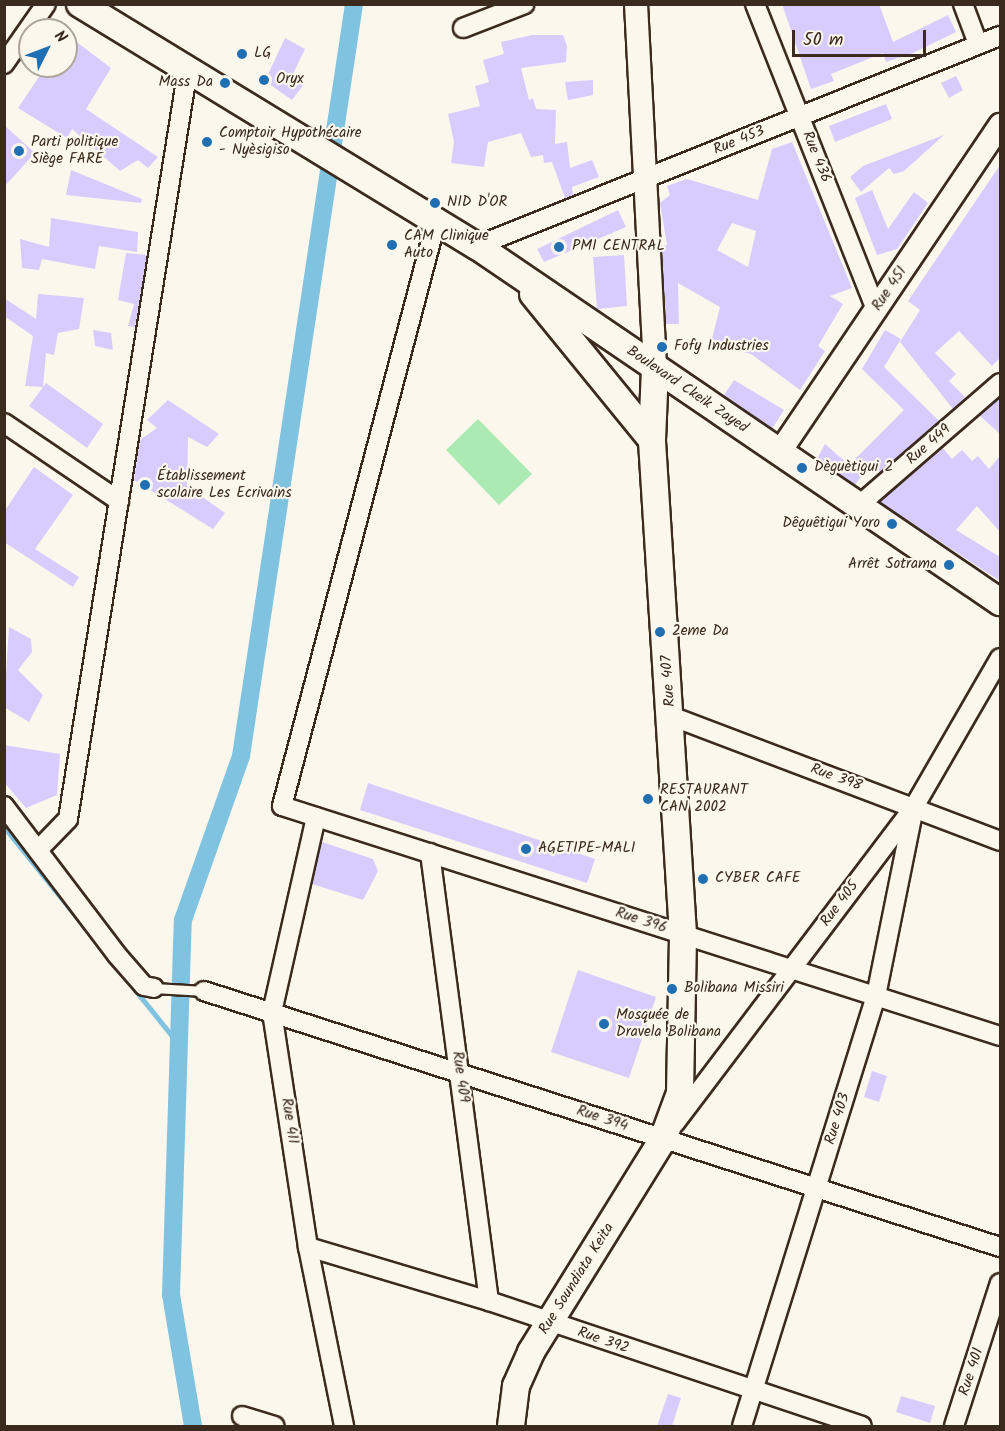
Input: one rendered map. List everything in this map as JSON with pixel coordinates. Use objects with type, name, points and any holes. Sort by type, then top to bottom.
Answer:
[{"type":"main road","name":"Boulevard Ckeik Zayed","points":[[92,7],[187,74],[477,246],[857,507],[1000,602]]},
{"type":"main road","points":[[514,271],[652,440]]},
{"type":"main road","name":"Rue 407","points":[[655,368],[652,440],[672,716],[683,934],[680,1093],[663,1138]]},
{"type":"main road","name":"Rue Soundiata Keita","points":[[511,1426],[516,1386],[551,1323],[663,1138]]},
{"type":"street","points":[[4,64],[46,4]]},
{"type":"street","points":[[463,27],[525,4]]},
{"type":"street","points":[[636,4],[655,368]]},
{"type":"street","name":"Rue 436","points":[[755,4],[876,309]]},
{"type":"street","points":[[963,4],[978,44]]},
{"type":"street","name":"Rue 453","points":[[477,246],[1000,36]]},
{"type":"street","points":[[38,850],[68,819],[187,74]]},
{"type":"street","name":"Rue 451","points":[[779,453],[1000,125]]},
{"type":"street","name":"Rue 396","points":[[436,222],[282,806],[1000,1036]]},
{"type":"street","name":"Rue 449","points":[[857,507],[1000,383]]},
{"type":"street","points":[[4,423],[119,501]]},
{"type":"street","name":"Rue 405","points":[[663,1138],[914,807],[1000,658]]},
{"type":"street","name":"Rue 398","points":[[672,716],[1000,841]]},
{"type":"street","points":[[4,806],[117,955],[144,986],[154,988]]},
{"type":"street","name":"Rue 403","points":[[742,1426],[876,996],[914,807]]},
{"type":"street","name":"Rue 411","points":[[316,817],[272,1012],[308,1247],[344,1426]]},
{"type":"street","name":"Rue 409","points":[[430,853],[489,1301]]},
{"type":"street","name":"Rue 394","points":[[204,991],[1000,1247]]},
{"type":"street","name":"Rue 392","points":[[308,1247],[489,1301],[753,1392],[862,1426]]},
{"type":"street","name":"Rue 401","points":[[954,1426],[1000,1282]]},
{"type":"street","points":[[242,1416],[274,1426]]},
{"type":"lane","points":[[154,988],[204,991]]},
{"type":"green space","points":[[478,419],[532,474],[499,505],[446,450]]},
{"type":"building","points":[[782,4],[879,4],[893,42],[948,15],[956,32],[913,53],[886,62],[883,53],[831,74],[834,81],[811,89]]},
{"type":"building","points":[[532,35],[563,35],[567,46],[566,62],[521,68],[529,100],[533,98],[536,109],[556,110],[555,144],[567,142],[570,168],[592,160],[599,177],[572,187],[573,195],[565,198],[552,162],[544,163],[543,155],[531,157],[521,133],[488,142],[484,167],[451,163],[454,142],[448,114],[480,106],[475,86],[489,82],[483,60],[504,54],[501,42]]},
{"type":"building","points":[[285,38],[305,49],[292,76],[304,84],[292,100],[265,81]]},
{"type":"building","points":[[78,43],[111,68],[86,109],[158,157],[148,168],[138,160],[120,171],[72,129],[67,138],[18,108],[38,78],[78,78]]},
{"type":"building","points":[[956,76],[963,90],[949,98],[941,83]]},
{"type":"building","points":[[593,80],[593,95],[568,100],[565,82]]},
{"type":"building","points":[[886,104],[892,119],[835,142],[829,126]]},
{"type":"building","points":[[4,125],[35,153],[4,187]]},
{"type":"building","points":[[944,135],[904,171],[894,174],[889,168],[861,192],[850,177],[863,166]]},
{"type":"building","points":[[792,142],[852,288],[830,296],[843,304],[818,346],[825,351],[800,390],[751,354],[711,343],[720,307],[678,283],[679,324],[666,324],[662,246],[667,245],[660,203],[670,195],[667,186],[687,179],[758,200],[772,149]],"holes":[[[732,223],[756,231],[748,267],[717,250]]]},
{"type":"building","points":[[1000,165],[1000,358],[992,366],[959,331],[935,353],[956,374],[949,381],[965,397],[953,409],[900,342],[920,310],[908,301]]},
{"type":"building","points":[[71,170],[142,199],[141,203],[66,195]]},
{"type":"building","points":[[872,190],[888,229],[914,192],[928,203],[897,249],[877,255],[855,198]]},
{"type":"building","points":[[618,210],[626,227],[544,262],[537,249]]},
{"type":"building","points":[[51,218],[138,232],[137,252],[99,246],[95,269],[42,259],[39,270],[22,268],[20,239],[49,247]]},
{"type":"building","points":[[126,253],[147,255],[135,327],[128,326],[134,304],[118,300]]},
{"type":"building","points":[[624,255],[627,306],[597,309],[593,257]]},
{"type":"building","points":[[38,294],[84,298],[79,329],[58,333],[54,355],[46,353],[43,387],[25,386],[33,336],[4,316],[4,298],[36,319]]},
{"type":"building","points":[[93,330],[111,333],[113,350],[95,346]]},
{"type":"building","points":[[885,330],[901,339],[884,367],[939,421],[880,472],[871,462],[855,485],[817,459],[825,444],[849,465],[904,410],[862,369]]},
{"type":"building","points":[[734,380],[784,410],[772,429],[724,395]]},
{"type":"building","points":[[46,383],[103,424],[87,448],[29,406]]},
{"type":"building","points":[[1000,397],[1000,434],[980,416]]},
{"type":"building","points":[[168,400],[219,434],[207,447],[188,437],[187,486],[225,513],[213,529],[134,480],[140,440],[157,428],[147,420]]},
{"type":"building","points":[[943,448],[952,459],[962,450],[972,461],[978,456],[989,469],[1000,456],[1000,532],[977,506],[956,530],[1000,557],[1000,581],[880,502]]},
{"type":"building","points":[[34,467],[73,495],[35,549],[79,577],[73,587],[4,542],[4,512]]},
{"type":"building","points":[[9,627],[31,639],[32,652],[18,670],[43,695],[29,722],[4,707]]},
{"type":"building","points":[[4,745],[60,754],[57,795],[26,808],[4,782]]},
{"type":"building","points":[[368,783],[595,859],[587,883],[360,810]]},
{"type":"building","points":[[322,842],[373,859],[378,871],[363,900],[312,884]]},
{"type":"building","name":"Mosquée de Dravela Bolibana","points":[[578,970],[656,997],[629,1078],[551,1052]]},
{"type":"building","points":[[872,1071],[887,1076],[879,1102],[864,1097]]},
{"type":"building","points":[[668,1394],[681,1398],[672,1426],[657,1426]]},
{"type":"building","points":[[901,1396],[935,1406],[930,1423],[896,1412]]},
{"type":"waterway","points":[[193,1426],[171,1295],[183,920],[241,756],[354,4]]},
{"type":"waterway","points":[[4,827],[177,1042]]},
{"type":"place","name":"LG","points":[[242,54]]},
{"type":"place","name":"Oryx","points":[[264,80]]},
{"type":"place","name":"Mass Da","points":[[225,83]]},
{"type":"place","name":"Comptoir Hypothécaire - Nyèsigiso","points":[[207,142]]},
{"type":"place","name":"Parti politique Siège FARE","points":[[19,151]]},
{"type":"place","name":"NID D'OR","points":[[435,203]]},
{"type":"place","name":"CAM Clinique Auto","points":[[392,245]]},
{"type":"place","name":"PMI CENTRAL","points":[[559,247]]},
{"type":"place","name":"Fofy Industries","points":[[662,347]]},
{"type":"place","name":"Dèguètigui 2","points":[[802,468]]},
{"type":"place","name":"Établissement scolaire Les Ecrivains","points":[[145,485]]},
{"type":"place","name":"Dêguêtigui Yoro","points":[[892,524]]},
{"type":"place","name":"Arrêt Sotrama","points":[[949,565]]},
{"type":"place","name":"2eme Da","points":[[660,632]]},
{"type":"place","name":"RESTAURANT CAN 2002","points":[[648,799]]},
{"type":"place","name":"AGETIPE-MALI","points":[[526,849]]},
{"type":"place","name":"CYBER CAFE","points":[[703,879]]},
{"type":"place","name":"Bolibana Missiri","points":[[672,989]]},
{"type":"place","name":"Mosquée de Dravela Bolibana","points":[[604,1024]]}]
